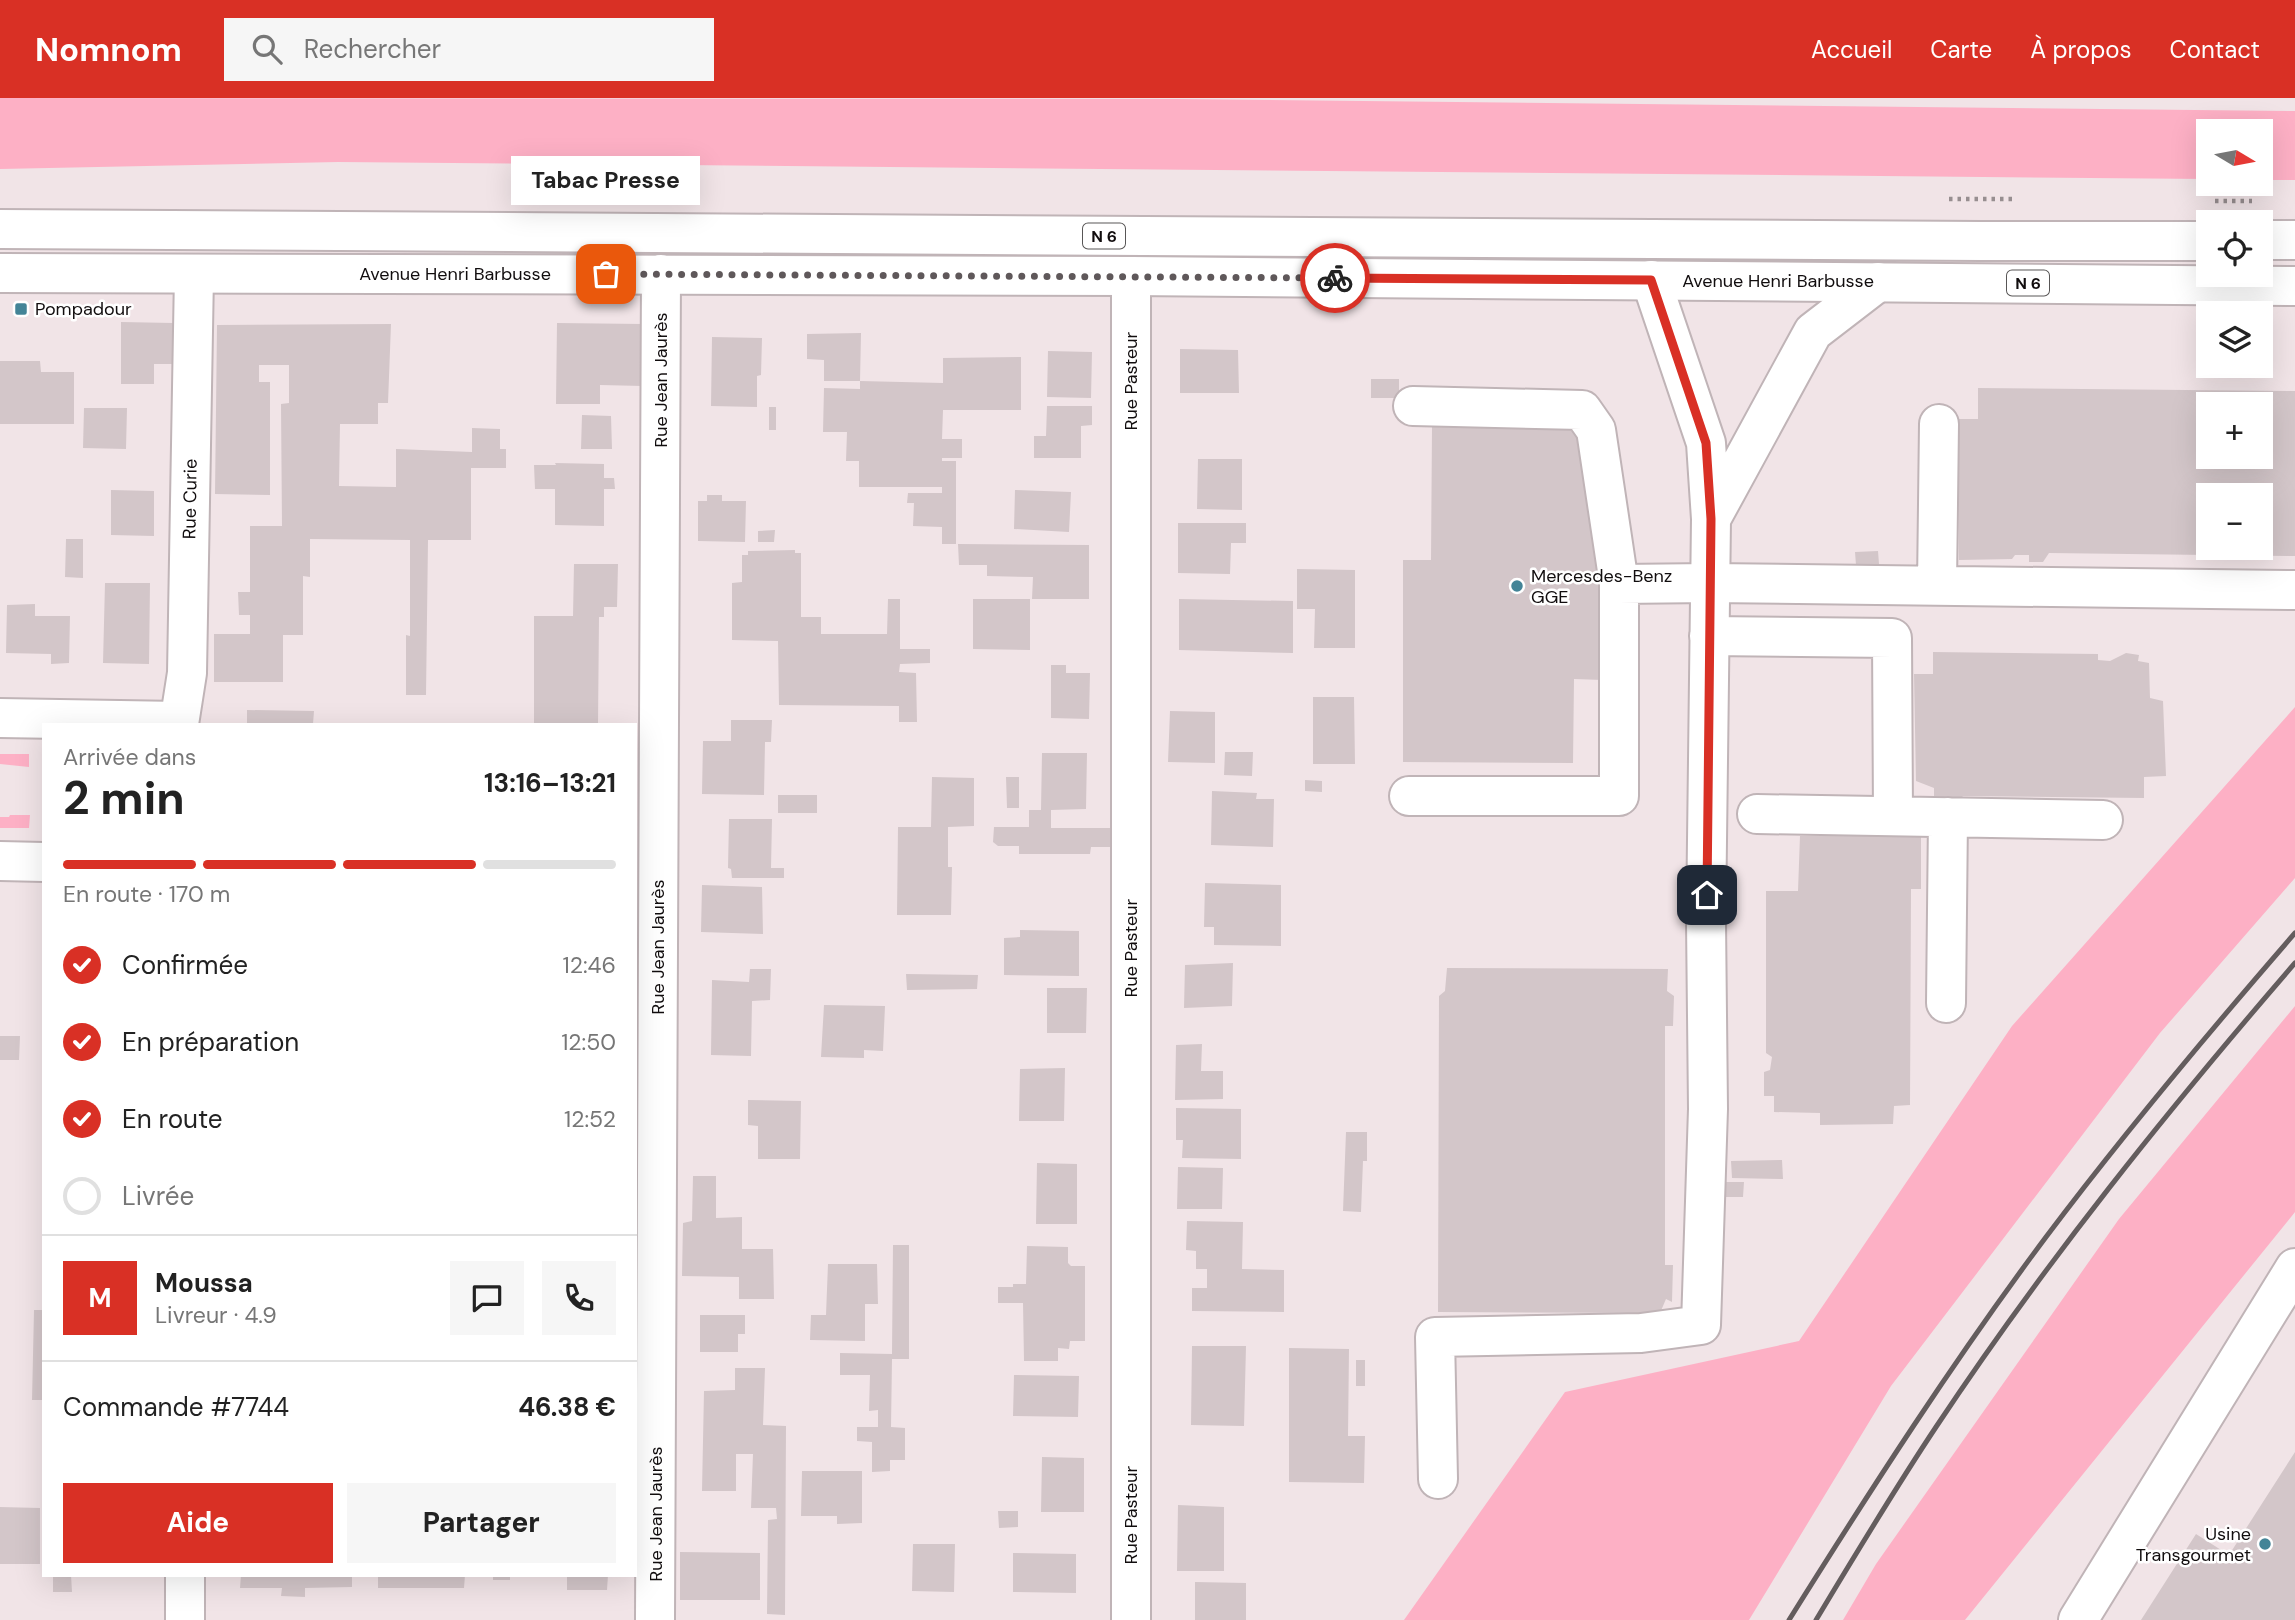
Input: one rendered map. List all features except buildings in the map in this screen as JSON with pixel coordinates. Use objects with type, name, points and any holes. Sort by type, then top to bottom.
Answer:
[{"type":"main road","name":"N 6","points":[[0,229],[2196,241]]},
{"type":"main road","points":[[2273,240],[2295,240]]},
{"type":"main road","name":"Avenue Henri Barbusse","points":[[0,273],[1131,276],[2295,286]]},
{"type":"main road","name":"Rue Curie","points":[[179,723],[187,673],[194,274]]},
{"type":"main road","name":"Rue Jean Jaurès","points":[[655,1620],[661,274]]},
{"type":"main road","name":"Rue Pasteur","points":[[1131,276],[1131,1620]]},
{"type":"main road","points":[[1438,1479],[1435,1337],[1641,1333],[1701,1325],[1707,1110],[1706,921],[1711,519],[1706,443],[1651,280]]},
{"type":"main road","points":[[1711,519],[1813,332],[1878,282]]},
{"type":"main road","points":[[1409,796],[1619,796],[1619,584],[1596,430],[1582,410],[1413,406]]},
{"type":"main road","points":[[1937,585],[1939,424]]},
{"type":"main road","points":[[1619,584],[2295,590]]},
{"type":"main road","points":[[1709,636],[1892,638],[1893,816]]},
{"type":"main road","points":[[0,718],[52,722],[179,723]]},
{"type":"main road","points":[[1756,814],[2103,820]]},
{"type":"main road","points":[[1946,1003],[1948,817]]},
{"type":"main road","points":[[0,861],[42,862]]},
{"type":"main road","points":[[2078,1620],[2295,1268]]},
{"type":"main road","points":[[185,1577],[185,1620]]},
{"type":"shaded area","points":[[0,98],[1176,99],[2295,111],[2295,180],[2273,180],[2273,119],[2196,119],[2196,179],[338,162],[0,169]]},
{"type":"shaded area","points":[[2295,707],[2295,878],[2160,1033],[1891,1386],[1749,1620],[1404,1620],[1565,1392],[1799,1341],[2012,1026]]},
{"type":"shaded area","points":[[0,754],[29,754],[29,767],[0,764]]},
{"type":"shaded area","points":[[30,815],[29,828],[0,828],[0,817]]},
{"type":"shaded area","points":[[2295,1006],[2295,1212],[1965,1620],[1843,1620],[1876,1564],[2119,1219]]},
{"type":"railway","points":[[1789,1620],[1914,1426],[2046,1237],[2168,1083],[2295,933]]},
{"type":"railway","points":[[1816,1620],[1920,1451],[1977,1366],[2063,1248],[2200,1075],[2295,963]]},
{"type":"way so far","points":[[606,274],[1335,278]]},
{"type":"place","name":"Tabac Presse","points":[[606,274]]},
{"type":"place","name":"Pompadour","points":[[21,309]]},
{"type":"place","name":"Mercesdes-Benz GGE","points":[[1517,586]]},
{"type":"place","name":"Usine Transgourmet","points":[[2265,1544]]},
{"type":"route","points":[[1335,278],[1651,280],[1706,443],[1711,519],[1707,895]]}]
